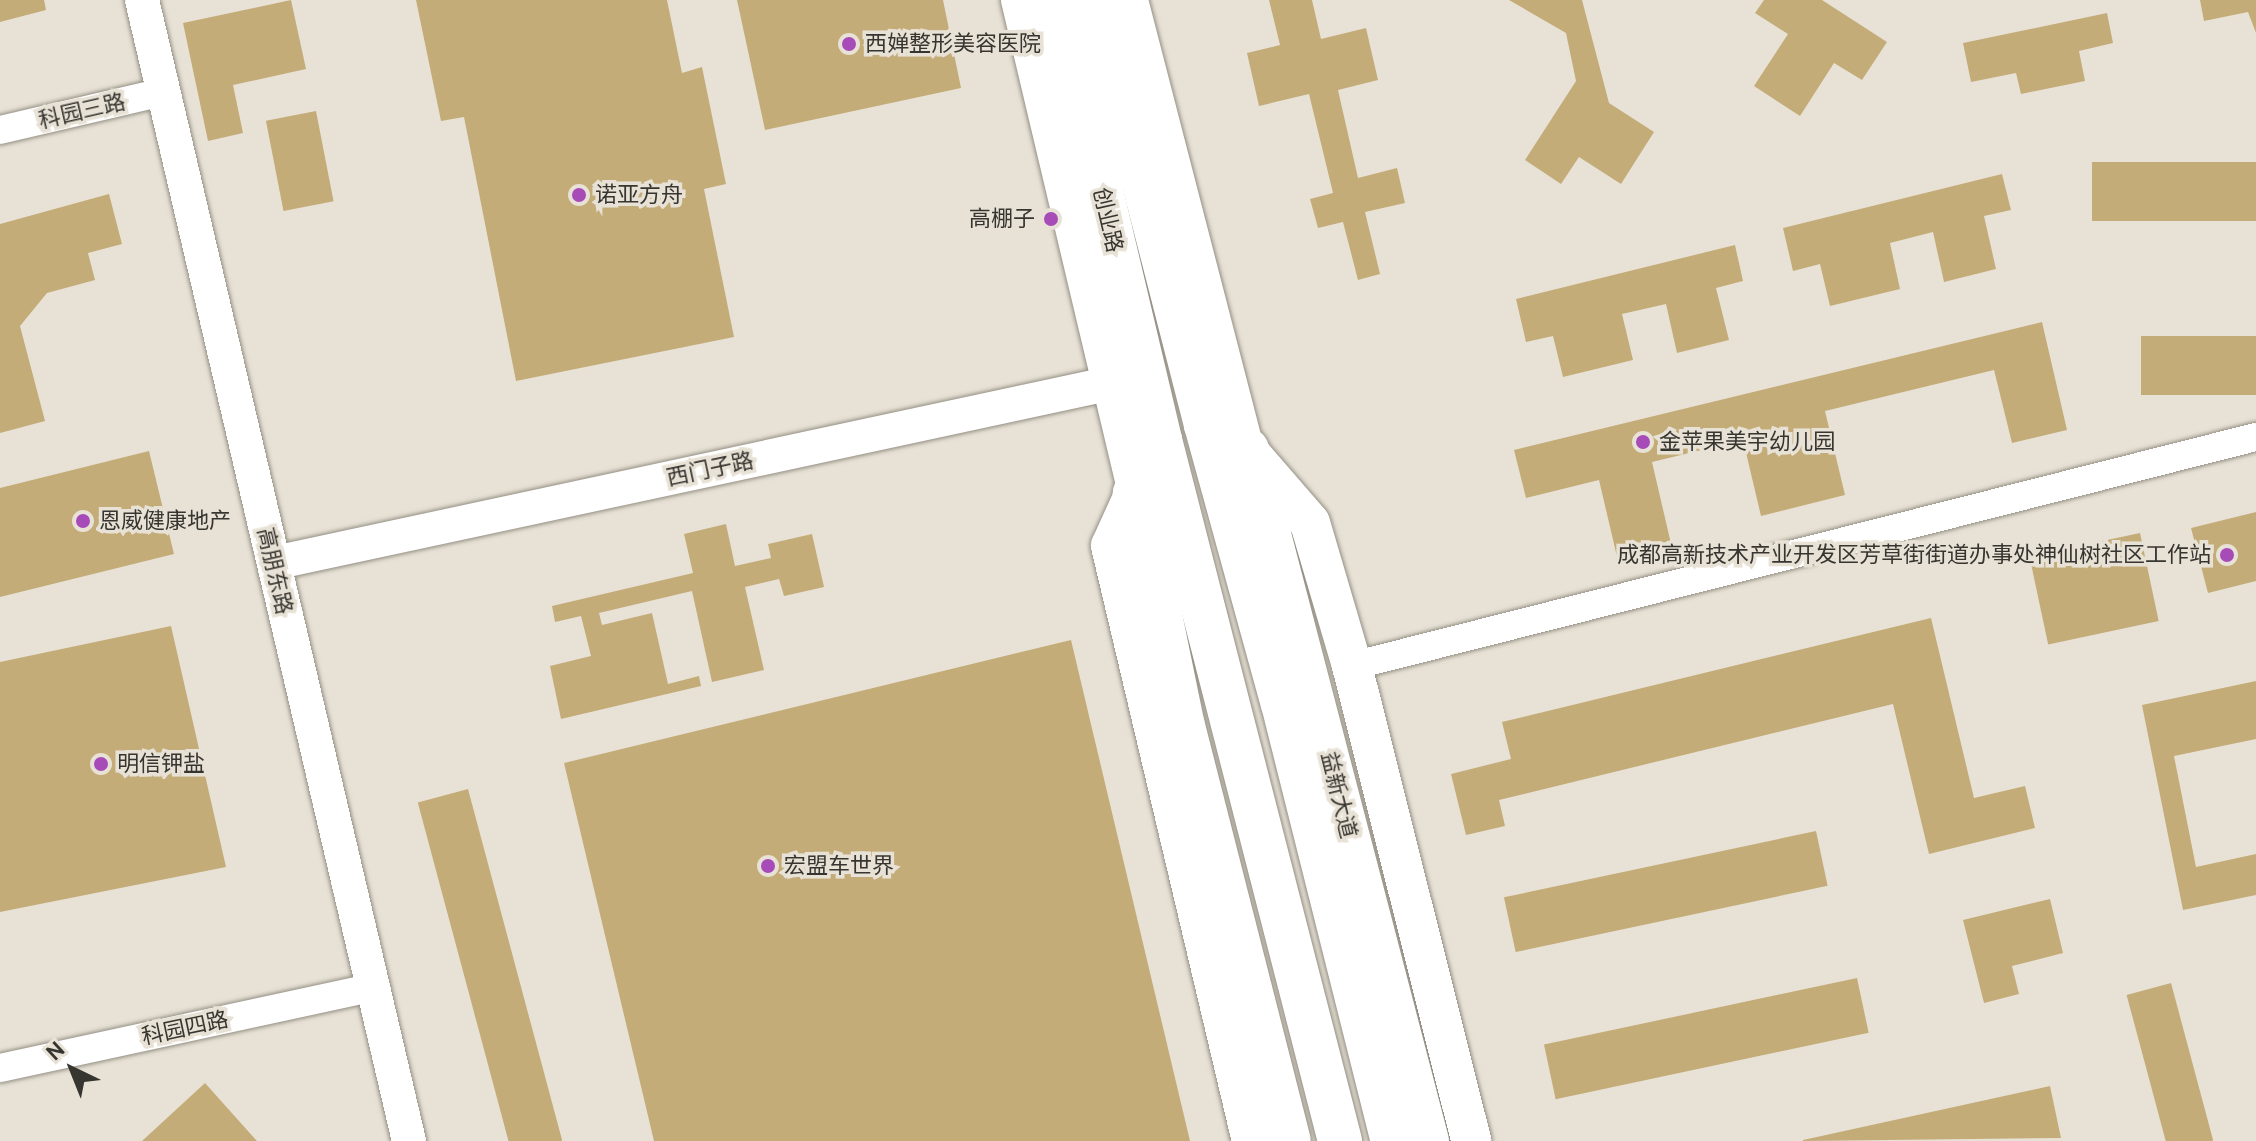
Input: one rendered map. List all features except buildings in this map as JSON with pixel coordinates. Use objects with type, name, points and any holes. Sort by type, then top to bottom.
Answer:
[{"type":"main road","name":"创业路","points":[[1056,0],[1128,378],[1160,440],[1340,1141]]},
{"type":"main road","name":"创业路","points":[[1097,0],[1206,425],[1299,701]]},
{"type":"main road","points":[[1206,425],[1247,450],[1310,523],[1352,666],[1471,1141]]},
{"type":"main road","points":[[1160,440],[1111,546],[1252,1141]]},
{"type":"main road","name":"益新大道","points":[[1247,450],[1299,701],[1427,1141]]},
{"type":"main road","points":[[1135,493],[1183,726],[1289,1141]]},
{"type":"main road","points":[[1299,701],[1393,1141]]},
{"type":"street","name":"高朋东路","points":[[142,0],[370,988],[409,1141]]},
{"type":"street","points":[[1018,0],[1128,378],[1135,493]]},
{"type":"street","points":[[1131,0],[1247,450]]},
{"type":"street","name":"科园三路","points":[[0,130],[163,92]]},
{"type":"street","name":"西门子路","points":[[274,563],[1128,378]]},
{"type":"street","points":[[1352,666],[2256,437]]},
{"type":"street","name":"科园四路","points":[[0,1068],[370,988]]},
{"type":"place","name":"西婵整形美容医院","points":[[849,44]]},
{"type":"place","name":"诺亚方舟","points":[[579,195]]},
{"type":"place","name":"高棚子","points":[[1051,219]]},
{"type":"place","name":"金苹果美宇幼儿园","points":[[1643,442]]},
{"type":"place","name":"恩威健康地产","points":[[83,521]]},
{"type":"place","name":"成都高新技术产业开发区芳草街街道办事处神仙树社区工作站","points":[[2227,555]]},
{"type":"place","name":"明信钾盐","points":[[101,764]]},
{"type":"place","name":"宏盟车世界","points":[[768,866]]}]
